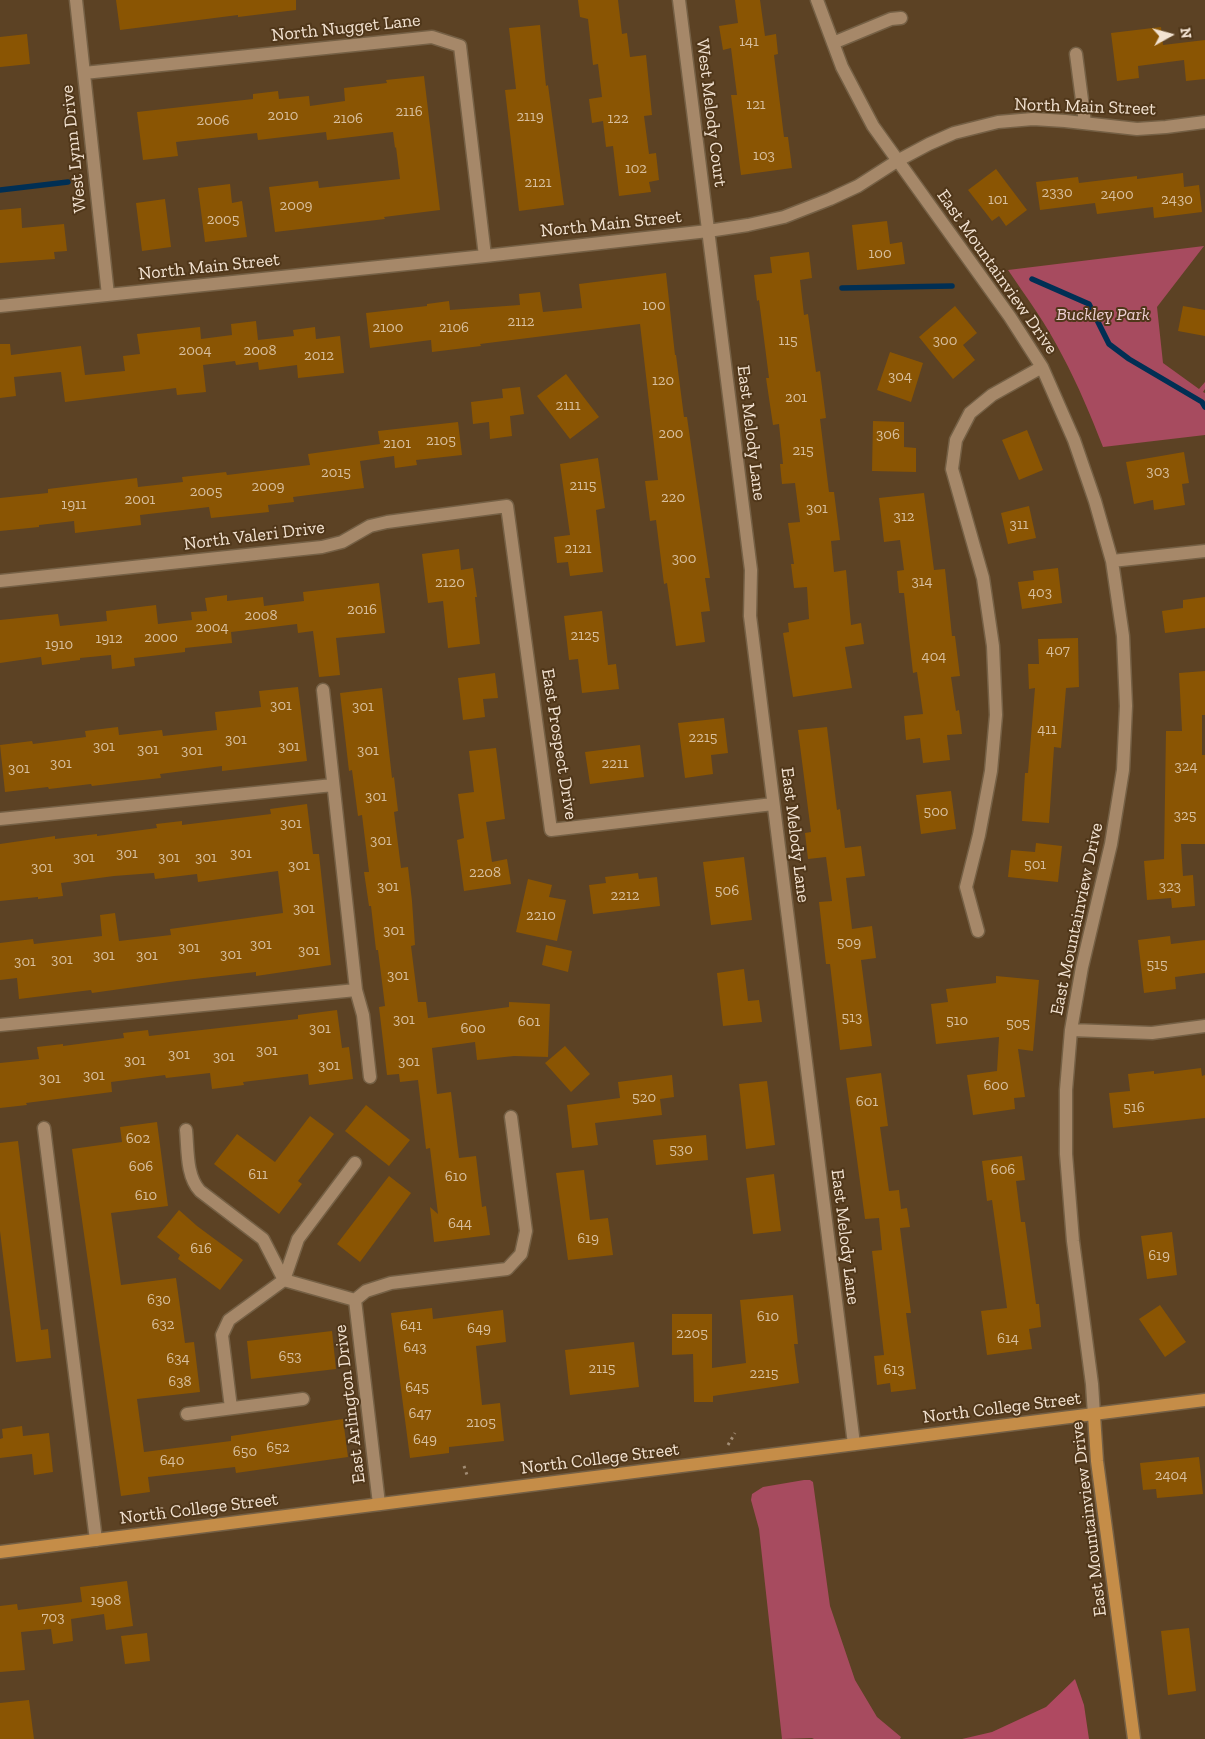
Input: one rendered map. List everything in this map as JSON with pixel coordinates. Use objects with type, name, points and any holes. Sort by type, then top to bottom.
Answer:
[{"type":"main road","name":"North College Street","points":[[0,1552],[1205,1400]]},
{"type":"main road","name":"East Mountainview Drive","points":[[1094,1415],[1098,1461],[1134,1739]]},
{"type":"street","name":"West Lynn Drive","points":[[76,0],[108,295]]},
{"type":"street","name":"West Melody Court","points":[[679,0],[708,231]]},
{"type":"street","name":"East Mountainview Drive","points":[[817,0],[842,67],[873,126],[983,278],[1042,366],[1074,440],[1095,501],[1112,561],[1123,636],[1126,706],[1123,770],[1112,844],[1082,968],[1071,1030],[1066,1090],[1066,1154],[1073,1241],[1092,1384],[1094,1415]]},
{"type":"street","points":[[833,43],[891,19],[901,18]]},
{"type":"street","name":"North Nugget Lane","points":[[84,73],[432,37],[460,46],[485,256]]},
{"type":"street","points":[[1076,54],[1085,123]]},
{"type":"street","name":"North Main Street","points":[[0,306],[708,231],[784,217],[858,186],[897,161],[929,144],[954,133],[998,122],[1033,119],[1137,129],[1205,122]]},
{"type":"street","name":"East Melody Lane","points":[[708,231],[751,570],[750,616],[854,1444]]},
{"type":"street","points":[[978,931],[966,887],[979,835],[991,771],[996,715],[993,646],[983,578],[952,469],[956,440],[970,413],[992,395],[1042,366]]},
{"type":"street","name":"East Prospect Drive","points":[[507,506],[552,830],[773,804]]},
{"type":"street","name":"North Valeri Drive","points":[[0,581],[322,548],[342,542],[370,526],[387,522],[507,506]]},
{"type":"street","points":[[1112,561],[1205,551]]},
{"type":"street","points":[[323,690],[356,990],[363,1014],[370,1077]]},
{"type":"street","points":[[0,819],[333,784]]},
{"type":"street","points":[[0,1025],[356,990]]},
{"type":"street","points":[[1071,1030],[1123,1033],[1205,1026]]},
{"type":"street","points":[[186,1130],[191,1175],[194,1184],[200,1191],[263,1239],[284,1280],[355,1300],[366,1291],[391,1284],[507,1269],[522,1254],[526,1231],[511,1117]]},
{"type":"street","points":[[44,1128],[96,1540]]},
{"type":"street","points":[[231,1408],[222,1335],[229,1320],[284,1280],[298,1239],[355,1163]]},
{"type":"street","name":"East Arlington Drive","points":[[355,1300],[379,1504]]},
{"type":"street","points":[[187,1414],[303,1399]]},
{"type":"green space","name":"Buckley Park","points":[[1204,246],[1157,307],[1163,363],[1199,389],[1205,382],[1203,392],[1205,393],[1205,435],[1103,447],[1068,366],[1008,270]]},
{"type":"green space","points":[[804,1480],[813,1482],[830,1606],[855,1680],[877,1717],[901,1737],[900,1739],[782,1739],[759,1529],[751,1500],[752,1494],[763,1487]]},
{"type":"shaded area","points":[[1075,1679],[1084,1705],[1089,1739],[962,1739],[992,1732],[1046,1707]]},
{"type":"building","points":[[116,0],[296,0],[296,10],[238,17],[238,15],[120,30]]},
{"type":"building","points":[[578,0],[618,0],[622,34],[627,33],[630,57],[646,55],[652,115],[644,116],[649,154],[656,153],[659,180],[649,182],[651,192],[619,196],[613,146],[606,147],[603,121],[592,123],[589,99],[602,97],[598,64],[593,65],[588,19],[580,17]]},
{"type":"building","points":[[735,0],[760,0],[765,36],[776,34],[778,54],[774,55],[784,137],[788,137],[792,168],[741,175],[731,95],[737,95],[731,48],[723,50],[719,26],[738,23]]},
{"type":"building","points":[[540,25],[546,86],[548,85],[564,205],[519,211],[505,90],[516,89],[509,28]]},
{"type":"building","points":[[1161,27],[1163,45],[1205,40],[1205,79],[1186,81],[1184,60],[1138,66],[1139,78],[1117,81],[1111,33]]},
{"type":"building","points":[[27,34],[30,64],[0,67],[0,37]]},
{"type":"building","points":[[424,76],[440,210],[384,217],[385,219],[275,232],[269,187],[318,181],[319,188],[400,179],[393,132],[327,140],[326,132],[258,140],[257,133],[176,142],[178,156],[143,160],[137,112],[253,99],[253,94],[278,91],[279,99],[309,96],[310,106],[345,101],[344,88],[387,83],[386,80]]},
{"type":"building","points":[[996,169],[1027,210],[1006,226],[999,216],[992,221],[968,190]]},
{"type":"building","points":[[1183,173],[1184,187],[1199,185],[1202,212],[1154,218],[1153,207],[1097,214],[1095,203],[1040,210],[1036,182],[1078,177],[1079,183],[1137,176],[1137,179]]},
{"type":"building","points":[[230,184],[232,203],[242,201],[247,237],[205,242],[198,188]]},
{"type":"building","points":[[165,199],[171,247],[142,251],[136,203]]},
{"type":"building","points":[[21,208],[22,228],[64,224],[67,251],[54,252],[55,259],[0,263],[0,210]]},
{"type":"building","points":[[887,221],[890,244],[902,242],[905,264],[857,270],[852,225]]},
{"type":"building","points":[[809,252],[812,278],[800,280],[804,315],[808,314],[816,372],[820,371],[826,418],[820,419],[829,492],[834,492],[840,540],[831,541],[834,572],[846,570],[851,625],[861,623],[864,644],[845,647],[852,688],[793,697],[783,633],[789,632],[788,623],[809,619],[807,587],[794,588],[791,564],[794,564],[788,523],[800,522],[795,483],[782,484],[780,464],[783,464],[779,424],[773,425],[766,378],[769,378],[754,275],[772,273],[770,257]]},
{"type":"building","points":[[666,273],[675,355],[684,417],[687,417],[710,578],[705,578],[710,611],[701,612],[705,642],[676,646],[667,583],[664,584],[656,520],[650,521],[645,481],[658,480],[640,324],[480,344],[481,346],[432,352],[431,340],[370,348],[366,313],[427,306],[427,304],[449,301],[450,310],[520,305],[519,294],[540,292],[543,312],[582,308],[579,284]]},
{"type":"building","points":[[955,306],[977,333],[963,345],[975,360],[953,379],[919,337]]},
{"type":"building","points":[[1183,306],[1205,310],[1205,336],[1178,331]]},
{"type":"building","points":[[256,321],[258,340],[294,336],[293,330],[315,327],[316,339],[340,336],[344,373],[298,378],[297,365],[259,370],[258,362],[236,365],[235,361],[203,365],[206,392],[177,395],[176,388],[65,402],[61,372],[14,377],[16,396],[0,398],[0,344],[10,344],[11,355],[81,346],[85,375],[125,371],[123,356],[140,354],[137,334],[200,327],[201,339],[232,335],[231,324]]},
{"type":"building","points":[[890,352],[923,363],[911,402],[877,390]]},
{"type":"building","points":[[566,374],[599,417],[570,439],[537,396]]},
{"type":"building","points":[[520,387],[524,414],[510,416],[512,436],[490,439],[489,422],[473,424],[471,402],[503,398],[502,389]]},
{"type":"building","points":[[873,421],[904,422],[904,447],[916,448],[916,472],[872,471]]},
{"type":"building","points":[[458,422],[462,455],[416,460],[417,465],[395,468],[394,456],[360,461],[364,488],[293,497],[294,502],[268,505],[269,512],[211,518],[209,507],[140,515],[141,525],[75,533],[74,521],[0,531],[0,498],[48,493],[48,489],[137,478],[138,487],[183,482],[182,477],[226,472],[227,475],[310,465],[308,454],[380,444],[378,431]]},
{"type":"building","points":[[1027,430],[1043,470],[1019,480],[1002,440]]},
{"type":"building","points":[[1184,452],[1189,483],[1182,484],[1185,505],[1154,510],[1153,500],[1134,504],[1126,462]]},
{"type":"building","points":[[598,458],[605,508],[596,510],[603,572],[570,576],[568,562],[557,563],[554,537],[570,535],[560,464]]},
{"type":"building","points":[[924,493],[934,570],[945,569],[952,636],[955,636],[960,676],[951,677],[956,711],[959,710],[962,734],[947,735],[950,760],[923,763],[920,738],[906,740],[904,716],[923,714],[917,672],[913,673],[904,593],[899,593],[897,571],[904,570],[900,540],[884,542],[879,498]]},
{"type":"building","points":[[1029,506],[1036,538],[1008,544],[1001,513]]},
{"type":"building","points":[[459,549],[461,570],[473,568],[480,644],[448,648],[443,601],[428,603],[422,554]]},
{"type":"building","points":[[1058,568],[1062,603],[1022,609],[1018,582],[1034,580],[1033,571]]},
{"type":"building","points":[[379,583],[385,633],[336,638],[340,675],[319,677],[313,631],[298,633],[297,624],[231,632],[232,643],[185,648],[185,652],[134,658],[135,666],[112,669],[111,655],[42,665],[41,657],[0,663],[0,620],[58,614],[60,626],[107,621],[106,611],[156,605],[158,624],[192,620],[191,612],[207,611],[205,598],[227,595],[227,601],[263,597],[264,606],[304,601],[303,592]]},
{"type":"building","points":[[1205,597],[1205,628],[1165,633],[1162,611],[1183,608],[1183,600]]},
{"type":"building","points":[[602,611],[608,665],[616,664],[619,689],[582,693],[578,659],[569,660],[564,616]]},
{"type":"building","points":[[1078,638],[1079,687],[1066,688],[1061,748],[1054,747],[1049,823],[1022,821],[1025,773],[1028,773],[1035,688],[1029,689],[1028,664],[1039,664],[1038,639]]},
{"type":"building","points":[[1205,671],[1205,715],[1202,715],[1202,755],[1205,755],[1205,844],[1181,844],[1183,876],[1193,875],[1195,906],[1172,908],[1171,898],[1147,900],[1144,861],[1164,859],[1166,731],[1182,731],[1179,673]]},
{"type":"building","points":[[495,673],[498,698],[483,699],[485,717],[463,720],[458,678]]},
{"type":"building","points":[[298,687],[307,761],[222,771],[222,766],[160,774],[161,778],[92,786],[91,784],[5,792],[0,745],[32,741],[33,744],[86,737],[85,731],[118,727],[119,735],[162,730],[163,736],[217,730],[215,712],[261,707],[259,691]]},
{"type":"building","points":[[382,688],[392,778],[394,777],[398,811],[394,812],[401,868],[408,867],[412,901],[415,945],[411,946],[418,1002],[426,1002],[428,1018],[509,1007],[509,1002],[550,1004],[548,1057],[514,1056],[477,1060],[475,1042],[432,1048],[437,1094],[451,1092],[459,1158],[476,1156],[482,1207],[486,1206],[490,1235],[434,1242],[430,1207],[438,1214],[430,1148],[426,1149],[418,1080],[400,1082],[399,1074],[387,1075],[379,1007],[385,1006],[378,950],[376,950],[371,906],[369,906],[364,872],[369,872],[362,815],[358,816],[352,770],[349,771],[340,693]]},
{"type":"building","points":[[724,718],[728,753],[711,755],[713,774],[685,778],[678,723]]},
{"type":"building","points":[[827,727],[837,810],[840,809],[845,848],[861,846],[865,876],[846,878],[852,929],[872,926],[876,958],[861,960],[872,1046],[840,1050],[830,964],[826,964],[819,902],[832,901],[826,857],[808,859],[805,833],[811,832],[798,730]]},
{"type":"building","points":[[640,745],[644,777],[590,784],[585,752]]},
{"type":"building","points":[[496,748],[505,819],[486,822],[492,862],[507,859],[511,884],[464,891],[457,840],[464,838],[458,794],[474,792],[469,751]]},
{"type":"building","points":[[951,791],[956,829],[921,834],[916,795]]},
{"type":"building","points":[[307,804],[313,854],[319,854],[331,965],[256,976],[256,972],[92,993],[91,990],[19,999],[17,978],[0,980],[0,943],[33,939],[34,944],[102,936],[100,915],[115,913],[119,941],[171,935],[170,929],[283,913],[278,871],[198,882],[197,874],[155,879],[154,873],[114,876],[61,883],[63,896],[0,901],[0,844],[55,836],[55,839],[97,834],[97,836],[157,828],[156,824],[182,821],[182,825],[271,814],[270,809]]},
{"type":"building","points":[[1036,843],[1062,846],[1058,882],[1008,877],[1011,850],[1035,852]]},
{"type":"building","points":[[744,857],[752,920],[711,925],[703,862]]},
{"type":"building","points":[[638,873],[639,879],[657,877],[660,906],[593,914],[589,885],[606,883],[605,877]]},
{"type":"building","points":[[528,879],[552,885],[549,897],[566,900],[557,941],[516,932]]},
{"type":"building","points":[[1170,936],[1171,944],[1205,940],[1205,973],[1175,977],[1176,989],[1144,993],[1138,940]]},
{"type":"building","points":[[546,945],[572,951],[568,972],[542,965]]},
{"type":"building","points":[[744,969],[748,1001],[759,1000],[762,1022],[723,1026],[717,973]]},
{"type":"building","points":[[996,976],[1039,980],[1033,1051],[1018,1049],[1025,1097],[1014,1098],[1015,1109],[973,1115],[967,1075],[997,1071],[999,1037],[936,1044],[931,1004],[948,1002],[946,989],[996,983]]},
{"type":"building","points":[[337,1010],[342,1048],[349,1047],[353,1079],[309,1085],[308,1074],[243,1082],[244,1085],[212,1089],[210,1073],[166,1078],[165,1075],[111,1082],[112,1092],[0,1108],[0,1063],[39,1059],[37,1047],[63,1044],[63,1046],[124,1038],[123,1033],[148,1030],[149,1036],[298,1019],[298,1015]]},
{"type":"building","points":[[565,1046],[590,1074],[571,1092],[545,1063]]},
{"type":"building","points":[[1201,1068],[1202,1076],[1205,1075],[1205,1118],[1113,1128],[1109,1093],[1130,1091],[1128,1074],[1154,1071],[1154,1074]]},
{"type":"building","points":[[881,1073],[888,1126],[880,1127],[889,1191],[899,1190],[901,1209],[907,1208],[910,1227],[900,1228],[911,1313],[906,1313],[916,1389],[891,1392],[890,1383],[877,1385],[874,1356],[884,1355],[872,1251],[882,1250],[879,1218],[865,1219],[846,1078]]},
{"type":"building","points":[[672,1075],[674,1097],[660,1099],[662,1115],[595,1123],[598,1145],[572,1148],[567,1105],[620,1098],[618,1082]]},
{"type":"building","points":[[767,1081],[775,1145],[746,1149],[739,1084]]},
{"type":"building","points":[[366,1105],[410,1140],[389,1166],[345,1131]]},
{"type":"building","points":[[310,1116],[334,1134],[298,1181],[302,1184],[279,1214],[214,1164],[237,1134],[275,1162]]},
{"type":"building","points":[[157,1122],[168,1206],[111,1213],[121,1285],[176,1278],[185,1343],[194,1342],[200,1392],[137,1399],[144,1452],[231,1441],[231,1436],[343,1419],[348,1457],[236,1473],[235,1467],[148,1477],[150,1492],[121,1496],[72,1149],[122,1142],[120,1127]]},
{"type":"building","points":[[706,1135],[708,1160],[656,1165],[653,1140]]},
{"type":"building","points":[[18,1141],[41,1330],[48,1329],[51,1358],[16,1362],[0,1231],[0,1143]]},
{"type":"building","points":[[1022,1156],[1025,1180],[1016,1181],[1021,1222],[1025,1222],[1041,1327],[1029,1329],[1032,1349],[987,1355],[981,1311],[1007,1308],[992,1200],[987,1201],[982,1161]]},
{"type":"building","points":[[584,1170],[590,1220],[608,1218],[613,1255],[568,1260],[556,1173]]},
{"type":"building","points":[[774,1174],[781,1231],[753,1234],[746,1178]]},
{"type":"building","points":[[389,1176],[411,1193],[360,1262],[337,1244]]},
{"type":"building","points":[[179,1210],[197,1226],[243,1260],[220,1290],[178,1259],[180,1255],[157,1237]]},
{"type":"building","points":[[1172,1232],[1177,1275],[1147,1279],[1141,1236]]},
{"type":"building","points":[[793,1295],[798,1344],[794,1344],[799,1383],[713,1396],[713,1402],[694,1402],[693,1354],[672,1355],[672,1314],[712,1314],[712,1368],[746,1363],[740,1300]]},
{"type":"building","points":[[1160,1305],[1186,1342],[1165,1357],[1139,1319]]},
{"type":"building","points":[[432,1308],[433,1319],[503,1310],[506,1342],[476,1346],[482,1405],[500,1403],[504,1441],[449,1447],[449,1453],[410,1458],[391,1313]]},
{"type":"building","points":[[332,1331],[336,1369],[251,1379],[247,1341]]},
{"type":"building","points":[[634,1342],[639,1387],[570,1395],[565,1350]]},
{"type":"building","points":[[22,1426],[23,1436],[49,1433],[53,1472],[34,1475],[32,1454],[0,1458],[0,1439],[3,1438],[2,1429]]},
{"type":"building","points":[[1199,1457],[1203,1494],[1157,1498],[1156,1489],[1143,1490],[1140,1463]]},
{"type":"building","points":[[127,1581],[133,1626],[106,1630],[104,1614],[71,1619],[73,1641],[53,1644],[51,1629],[21,1632],[25,1670],[0,1672],[0,1606],[17,1604],[18,1610],[82,1602],[80,1587]]},
{"type":"building","points":[[1189,1628],[1196,1691],[1168,1695],[1161,1631]]},
{"type":"building","points":[[147,1633],[150,1661],[125,1664],[121,1636]]},
{"type":"building","points":[[29,1700],[34,1739],[0,1739],[0,1703]]},
{"type":"waterway","points":[[0,190],[68,182]]},
{"type":"waterway","points":[[1032,279],[1089,304],[1109,344],[1129,359],[1202,402],[1205,407]]},
{"type":"waterway","points":[[842,288],[952,286]]}]
